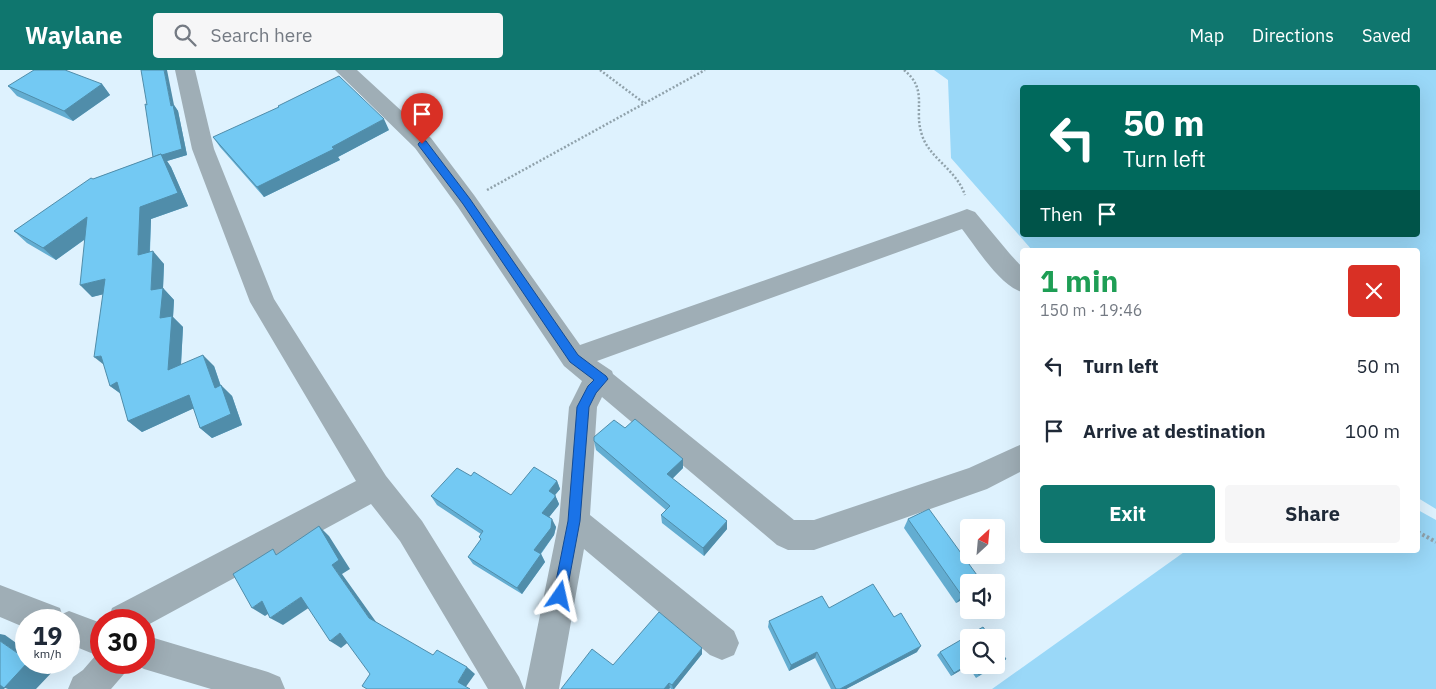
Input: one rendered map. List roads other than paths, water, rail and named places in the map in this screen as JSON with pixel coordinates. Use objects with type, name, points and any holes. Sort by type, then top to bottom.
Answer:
[{"type":"street","points":[[185,70],[203,149],[263,302],[375,486],[411,531],[507,689]]},
{"type":"street","points":[[345,70],[422,144],[466,202],[574,358],[602,379],[788,535],[814,535],[976,480],[1020,458]]},
{"type":"street","points":[[574,358],[967,218],[1001,261],[1020,280]]},
{"type":"street","points":[[542,689],[574,521],[583,407],[592,389],[602,379]]},
{"type":"street","points":[[145,609],[375,486]]},
{"type":"street","points":[[574,521],[722,642]]},
{"type":"street","points":[[0,601],[20,609]]},
{"type":"street","points":[[155,657],[211,681],[268,689]]},
{"type":"street","points":[[85,689],[95,682],[95,674]]}]
